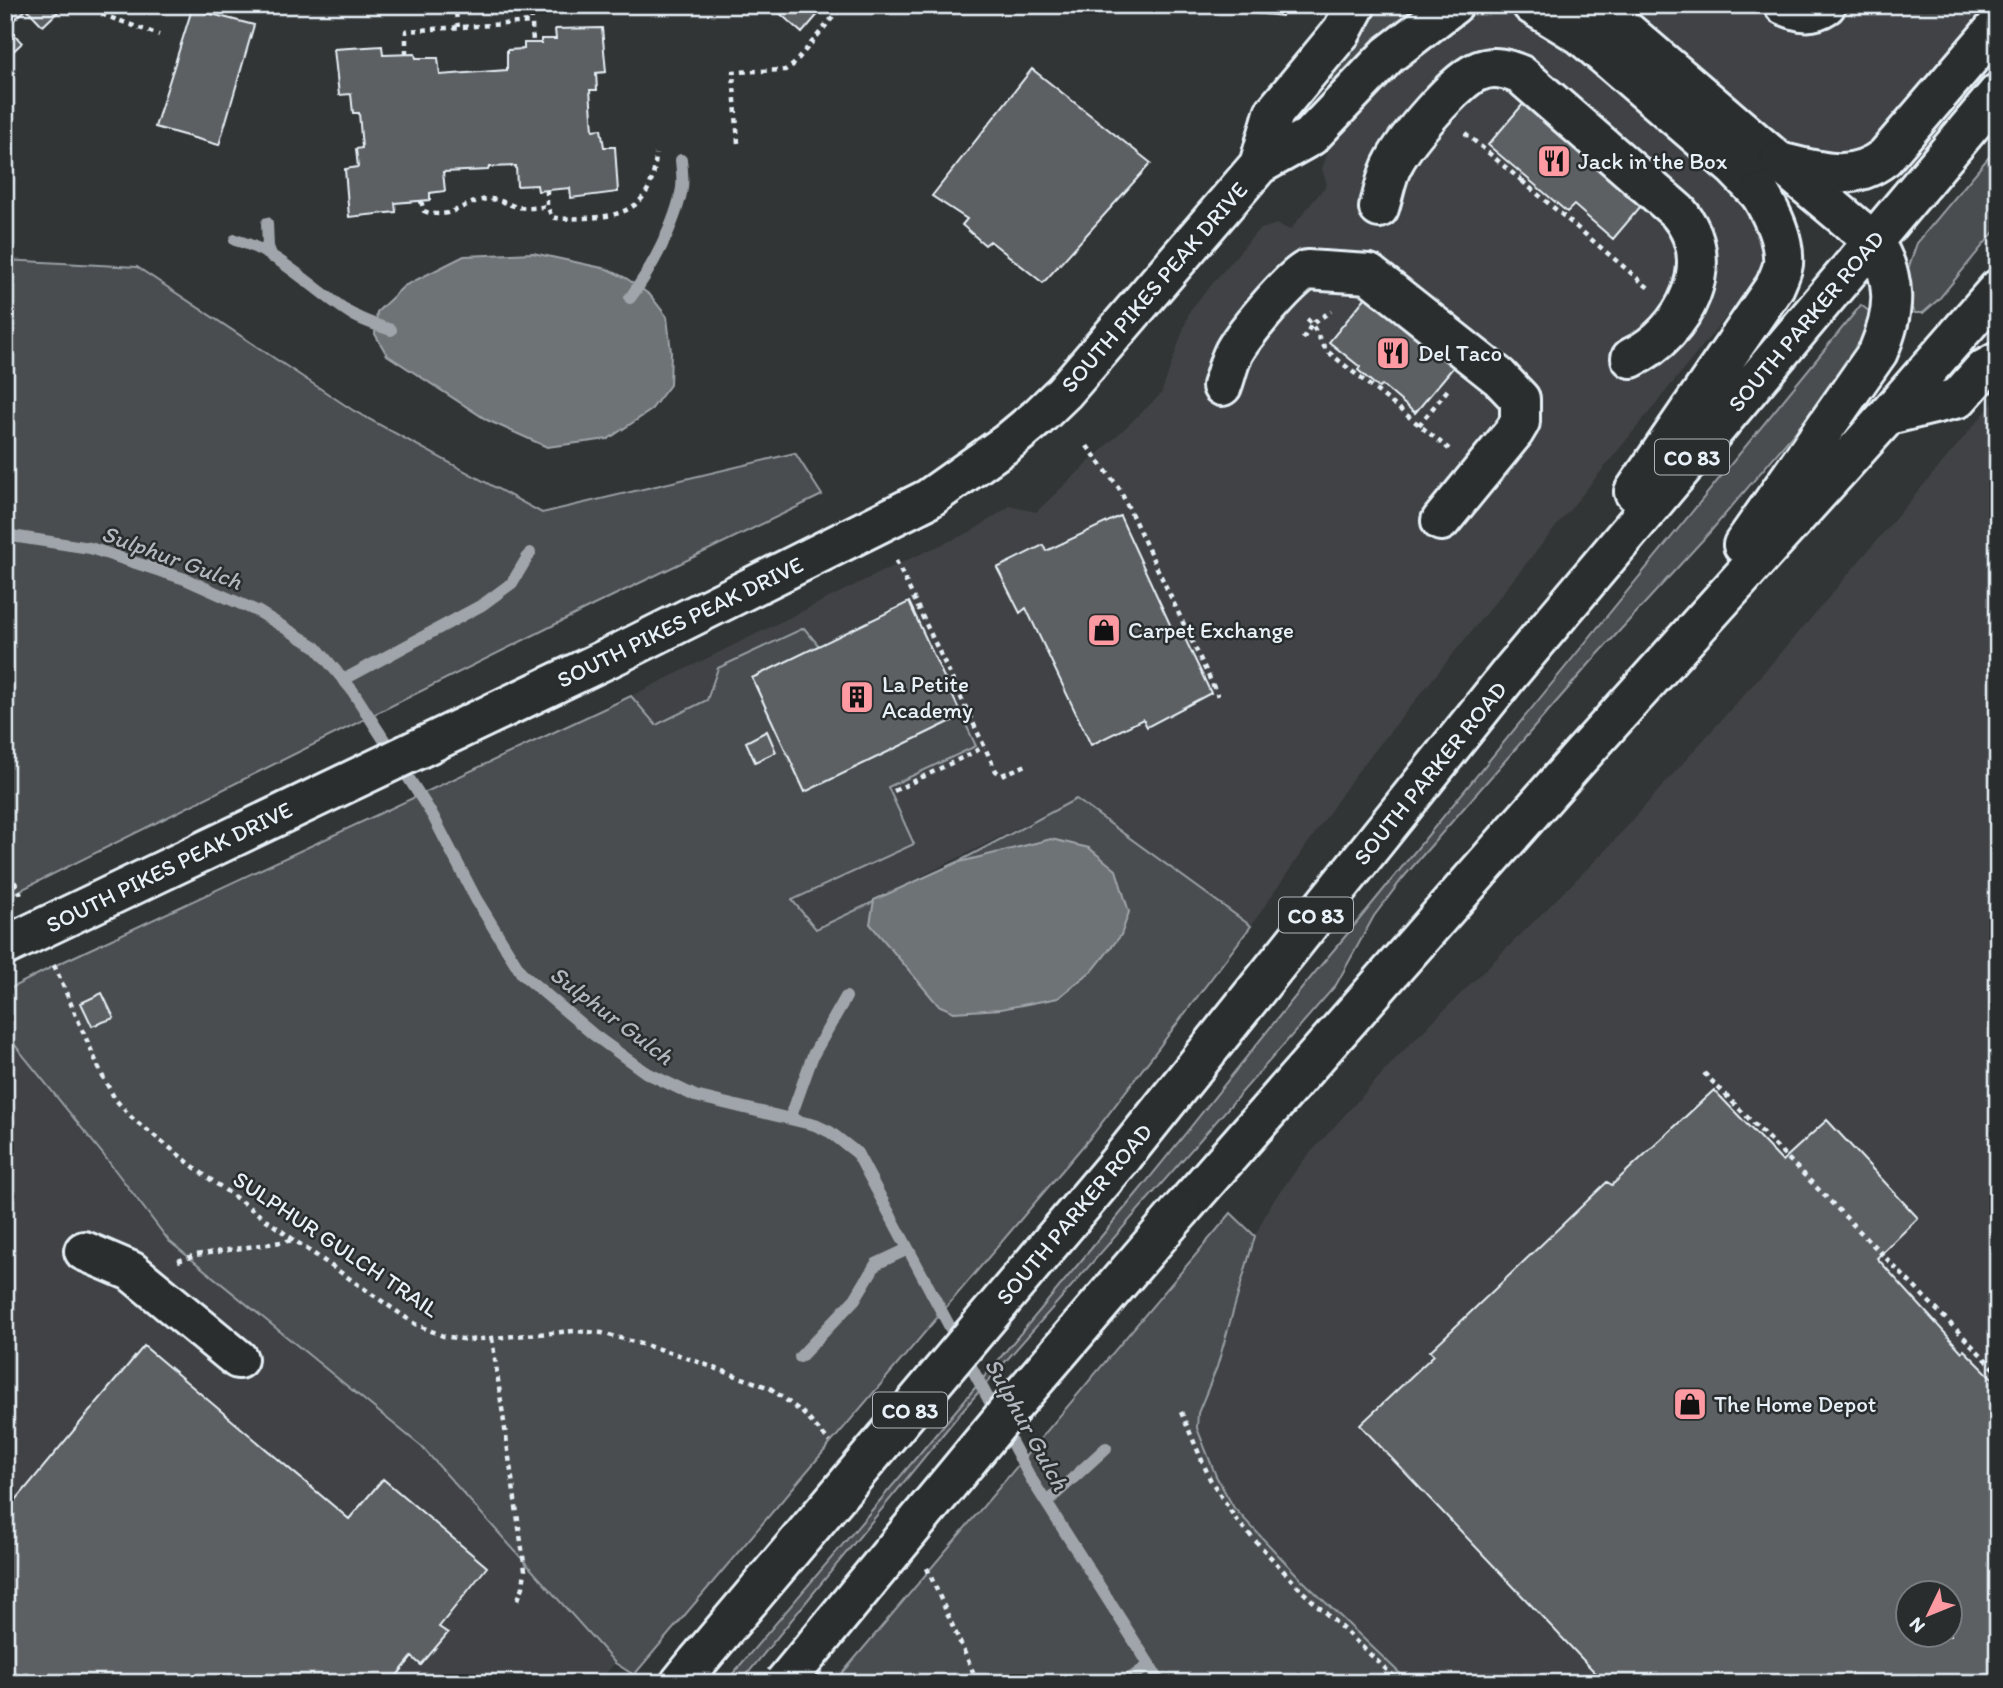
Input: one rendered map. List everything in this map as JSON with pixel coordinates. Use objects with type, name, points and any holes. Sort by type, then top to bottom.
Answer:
[{"type":"main road","name":"SOUTH PIKES PEAK DRIVE","points":[[1259,165],[1274,113],[1342,31],[1356,5]]},
{"type":"main road","name":"SOUTH PIKES PEAK DRIVE","points":[[5,946],[621,652],[928,499],[1007,443],[1064,392],[1259,165],[1311,136],[1388,55],[1453,5]]},
{"type":"main road","points":[[1532,5],[1581,35],[1734,167],[1769,178],[1873,241],[1882,255],[1891,281],[1892,310],[1888,329],[1878,352],[1652,676]]},
{"type":"main road","points":[[1510,673],[1775,286],[1783,264],[1780,239],[1773,216],[1769,178],[1596,5]]},
{"type":"main road","points":[[1784,5],[1801,12],[1816,11],[1826,5]]},
{"type":"main road","points":[[1769,178],[1838,174],[1866,170],[1876,164],[1885,157],[1998,24]]},
{"type":"main road","points":[[1380,208],[1392,164],[1406,142],[1455,88],[1472,74],[1487,68],[1506,68],[1521,75],[1678,212],[1690,230],[1697,252],[1698,270],[1689,300],[1655,345],[1631,358]]},
{"type":"main road","name":"SOUTH PARKER ROAD","points":[[688,1673],[1122,1157],[1510,673],[1998,93]]},
{"type":"main road","points":[[1222,386],[1234,351],[1299,274],[1307,270],[1369,274],[1508,384],[1520,399],[1520,422],[1514,432],[1441,522]]},
{"type":"main road","points":[[784,1683],[1010,1409],[1182,1209],[1998,289]]},
{"type":"main road","points":[[1888,415],[1958,398],[1983,370],[1998,362]]},
{"type":"main road","points":[[84,1251],[131,1271],[238,1359]]},
{"type":"path","points":[[104,5],[101,14],[159,35]]},
{"type":"path","points":[[531,5],[533,43]]},
{"type":"path","points":[[738,143],[733,72],[785,70],[793,65],[843,5]]},
{"type":"path","points":[[456,13],[458,27]]},
{"type":"path","points":[[406,54],[406,31],[531,22]]},
{"type":"path","points":[[1464,132],[1523,179],[1651,290]]},
{"type":"path","points":[[547,190],[547,206],[552,217],[604,217],[618,214],[647,193],[654,176],[656,153]]},
{"type":"path","points":[[421,201],[424,211],[430,213],[454,213],[481,200],[493,199],[515,206],[547,206]]},
{"type":"path","points":[[1303,339],[1312,324],[1334,309]]},
{"type":"path","points":[[1304,317],[1312,324],[1317,338],[1327,351],[1450,450]]},
{"type":"path","points":[[1419,425],[1453,383]]},
{"type":"path","points":[[1087,446],[1119,488],[1218,696]]},
{"type":"path","points":[[896,561],[996,771],[1002,775],[1029,764]]},
{"type":"path","points":[[931,649],[937,646]]},
{"type":"path","points":[[894,791],[985,747]]},
{"type":"path","points":[[5,863],[21,894]]},
{"type":"path","name":"SULPHUR GULCH TRAIL","points":[[54,966],[115,1099],[132,1118],[294,1240],[415,1324],[443,1336],[469,1340],[574,1331],[602,1333],[709,1365]]},
{"type":"path","points":[[1704,1073],[1998,1371]]},
{"type":"path","points":[[174,1262],[196,1255],[294,1240]]},
{"type":"path","points":[[492,1338],[525,1570],[523,1587],[516,1604]]},
{"type":"path","points":[[1181,1412],[1210,1479],[1237,1521],[1303,1592],[1401,1683]]},
{"type":"path","points":[[5,1667],[24,1683]]},
{"type":"shaded area","points":[[1371,5],[1431,5],[1336,82],[1331,79],[1328,71]]},
{"type":"shaded area","points":[[1543,5],[1994,5],[1884,136],[1860,150],[1834,155],[1789,150],[1761,262],[1752,285],[1355,775],[1251,926],[1076,799],[816,929],[631,696],[887,569],[972,531],[1010,506],[1036,512],[1161,394],[1190,310],[1258,230],[1277,224],[1290,230],[1327,184],[1322,169],[1328,151],[1365,103],[1407,59],[1459,18],[1488,7],[1511,13],[1531,23]]},
{"type":"shaded area","points":[[1998,146],[1998,227],[1939,299],[1923,313],[1915,313],[1910,306],[1907,272],[1917,243]]},
{"type":"shaded area","points":[[533,253],[607,269],[626,278],[650,295],[667,317],[671,352],[670,385],[650,411],[608,439],[547,447],[487,420],[387,355],[375,334],[377,312],[404,286],[464,256]]},
{"type":"shaded area","points":[[5,260],[137,267],[354,411],[542,513],[795,453],[822,495],[594,605],[5,898]]},
{"type":"shaded area","points":[[1861,305],[1875,316],[1858,358],[1710,532],[1591,662],[1402,879],[1374,916],[1336,985],[961,1412],[740,1683],[725,1683],[1138,1192],[1295,996]]},
{"type":"shaded area","points":[[1998,397],[1998,1683],[1410,1683],[1301,1579],[1234,1508],[1216,1476],[1197,1428],[1198,1413],[1217,1367],[1255,1236],[1270,1205],[1303,1161],[1400,1054],[1604,852],[1795,637]]},
{"type":"shaded area","points":[[804,628],[819,646],[752,678],[805,792],[962,716],[976,746],[888,787],[914,844],[792,900],[816,929],[956,863],[1076,799],[1251,926],[1094,1133],[634,1675],[615,1663],[422,1447],[169,1241],[5,1033],[5,991],[631,696],[656,725],[707,700],[718,668]]},
{"type":"shaded area","points":[[1051,839],[1089,848],[1116,870],[1129,912],[1121,935],[1094,969],[1058,998],[1001,1009],[954,1012],[938,1005],[870,924],[874,900],[956,863]]},
{"type":"shaded area","points":[[5,1033],[169,1241],[422,1447],[615,1663],[598,1683],[5,1683]]},
{"type":"shaded area","points":[[1231,1213],[1255,1236],[1217,1367],[1198,1413],[1197,1428],[1216,1476],[1234,1508],[1301,1579],[1410,1683],[834,1683]]},
{"type":"building","points":[[5,5],[63,7],[43,26],[27,9],[7,26],[22,43],[5,59]]},
{"type":"building","points":[[762,5],[826,5],[802,33],[775,9],[771,13]]},
{"type":"building","points":[[1246,5],[1284,5],[1282,16],[1245,12]]},
{"type":"building","points":[[192,9],[254,25],[219,145],[155,127]]},
{"type":"building","points":[[602,28],[606,72],[596,73],[597,90],[590,90],[593,130],[601,129],[604,147],[615,147],[618,192],[571,198],[570,188],[538,191],[537,185],[517,186],[516,166],[489,167],[488,170],[443,172],[445,191],[430,193],[430,200],[395,203],[396,212],[349,217],[345,169],[358,167],[356,149],[362,148],[359,113],[353,113],[351,94],[339,95],[334,49],[382,46],[383,55],[415,54],[416,58],[438,58],[440,75],[507,70],[507,50],[524,49],[524,43],[541,43],[541,39],[556,39],[555,29]]},
{"type":"building","points":[[1032,69],[1151,163],[1043,283],[990,241],[985,245],[962,225],[967,219],[932,196]]},
{"type":"building","name":"Jack in the Box","points":[[1530,96],[1632,189],[1627,196],[1641,206],[1613,239],[1574,205],[1567,212],[1488,145]]},
{"type":"building","name":"Del Taco","points":[[1370,292],[1456,364],[1415,413],[1382,385],[1379,388],[1358,370],[1360,367],[1329,342]]},
{"type":"building","name":"Carpet Exchange","points":[[1120,516],[1173,631],[1180,628],[1211,693],[1147,727],[1143,719],[1091,745],[1026,608],[1020,613],[997,568],[1043,545],[1046,551]]},
{"type":"building","name":"La Petite Academy","points":[[909,602],[962,716],[805,792],[752,678]]},
{"type":"building","points":[[767,731],[776,752],[755,762],[746,742]]},
{"type":"building","points":[[102,993],[114,1018],[92,1026],[81,1003]]},
{"type":"building","name":"The Home Depot","points":[[1714,1090],[1782,1161],[1827,1120],[1918,1218],[1877,1258],[1962,1352],[1964,1350],[1998,1384],[1998,1683],[1605,1683],[1360,1425],[1434,1355],[1430,1351],[1607,1182],[1612,1185]]},
{"type":"building","points":[[144,1346],[349,1519],[383,1479],[487,1567],[439,1627],[448,1633],[421,1665],[412,1657],[391,1683],[36,1683],[26,1674],[20,1680],[5,1667],[5,1513]]},
{"type":"waterway","points":[[630,298],[654,260],[674,216],[682,188],[681,160]]},
{"type":"waterway","points":[[267,223],[268,247],[272,257]]},
{"type":"waterway","points":[[235,240],[283,263],[355,316],[391,330]]},
{"type":"waterway","name":"Sulphur Gulch","points":[[5,535],[90,548],[185,579],[259,612],[316,647],[352,690],[433,816],[476,899],[522,974],[594,1035],[645,1072],[695,1096],[815,1125],[830,1132],[857,1153],[1030,1477],[1161,1683]]},
{"type":"waterway","points":[[343,680],[482,605],[512,583],[530,553]]},
{"type":"waterway","points":[[790,1119],[813,1055],[846,997]]},
{"type":"waterway","points":[[800,1357],[855,1299],[876,1264],[908,1249]]},
{"type":"waterway","points":[[1047,1502],[1106,1448]]},
{"type":"waterway","points":[[1124,1683],[1149,1665]]},
{"type":"place","name":"Jack in the Box","points":[[1554,161]]},
{"type":"place","name":"Del Taco","points":[[1393,353]]},
{"type":"place","name":"Carpet Exchange","points":[[1104,630]]},
{"type":"place","name":"La Petite Academy","points":[[857,697]]},
{"type":"place","name":"The Home Depot","points":[[1690,1404]]}]
